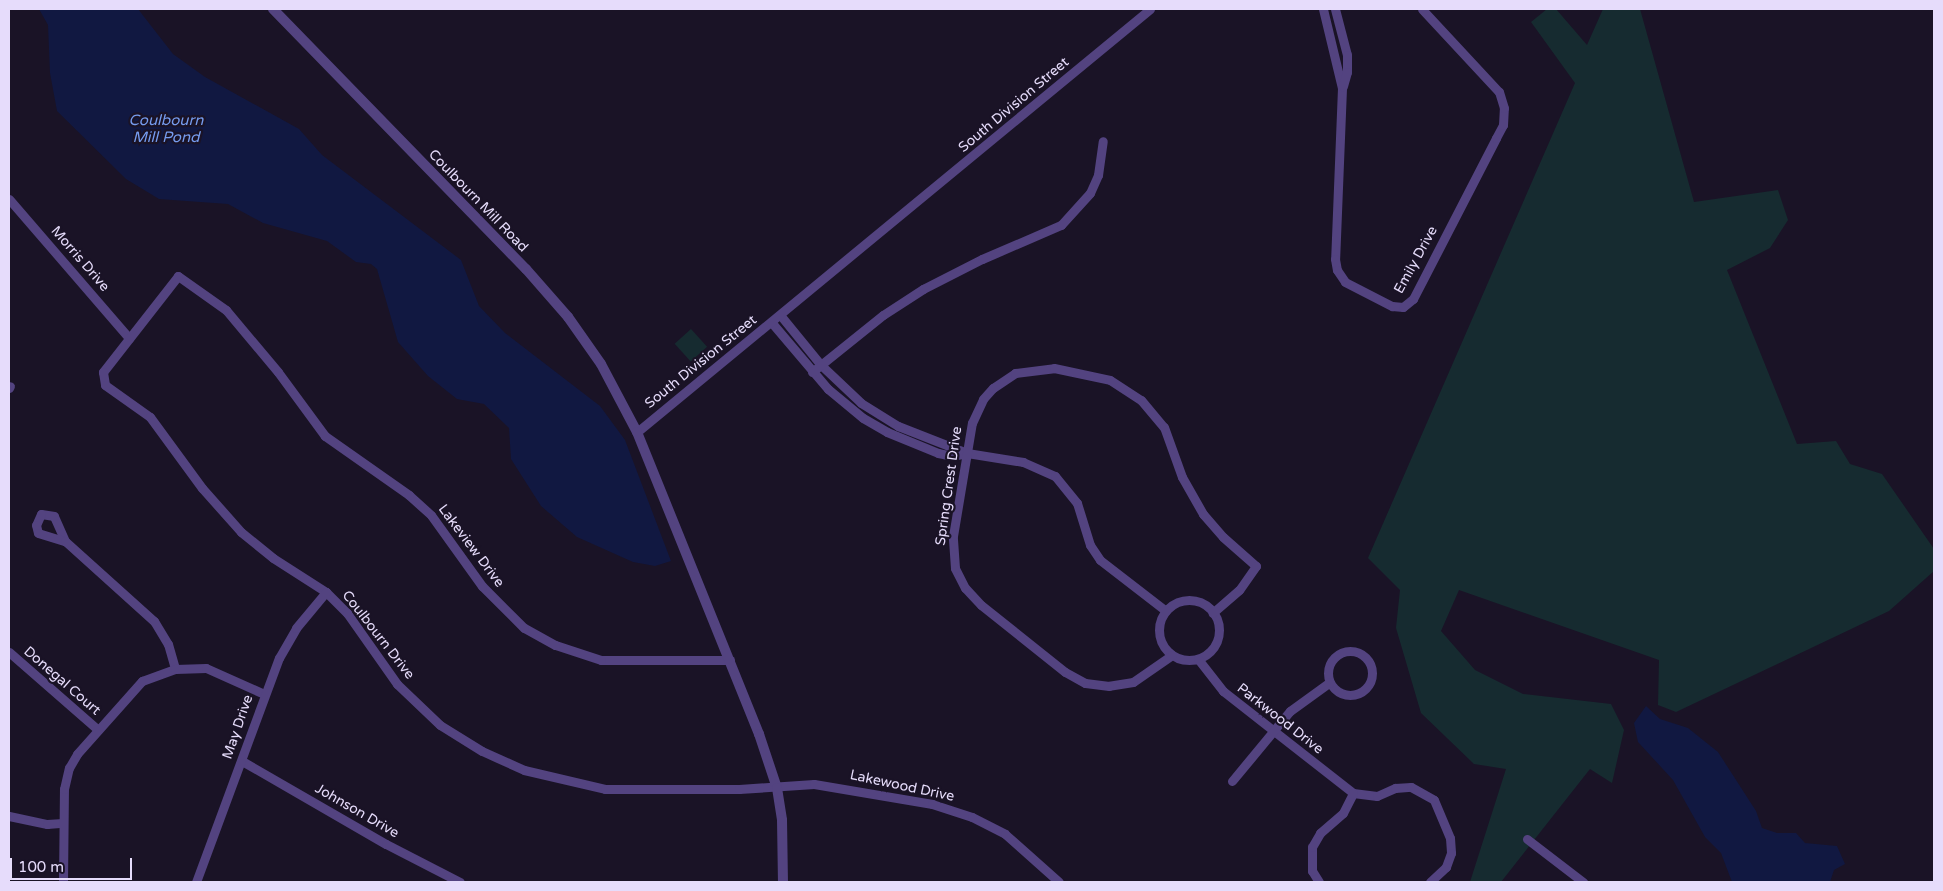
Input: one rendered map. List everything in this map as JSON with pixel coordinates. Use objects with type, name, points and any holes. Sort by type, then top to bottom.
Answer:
[{"type":"street","name":"Coulbourn Mill Road","points":[[273,9],[514,257],[568,317],[601,364],[637,432]]},
{"type":"street","name":"South Division Street","points":[[637,432],[781,316],[1150,9]]},
{"type":"street","name":"Emily Drive","points":[[1323,9],[1334,46],[1342,88],[1335,259],[1337,270],[1345,282],[1392,306],[1403,307],[1413,299],[1496,138],[1502,125],[1504,108],[1499,92],[1422,9]]},
{"type":"street","name":"Emily Drive","points":[[1335,9],[1347,55],[1347,72],[1342,88]]},
{"type":"street","points":[[812,372],[883,316],[923,289],[982,259],[1061,225],[1090,194],[1098,176],[1104,141]]},
{"type":"street","name":"Morris Drive","points":[[9,199],[129,338]]},
{"type":"street","name":"Coulbourn Drive","points":[[178,276],[103,372],[104,385],[150,418],[166,435],[202,488],[241,532],[272,558],[326,592],[347,613],[397,684],[440,725],[507,764],[561,781],[605,789],[777,788]]},
{"type":"street","name":"Lakeview Drive","points":[[178,276],[226,310],[278,372],[325,436],[409,495],[431,514],[482,586],[524,628],[555,645],[601,660],[730,660]]},
{"type":"street","points":[[781,316],[821,365],[851,394],[883,418],[967,453],[1023,462],[1055,476],[1076,503],[1090,545],[1100,560],[1166,611]]},
{"type":"street","points":[[772,323],[812,372],[852,410],[887,432],[938,453],[952,456],[967,453]]},
{"type":"street","name":"Spring Crest Drive","points":[[1172,655],[1134,682],[1109,686],[1085,683],[1065,672],[981,605],[960,580],[953,558],[953,536],[972,423],[983,399],[993,388],[1015,373],[1048,368],[1110,380],[1141,400],[1157,417],[1170,439],[1182,477],[1203,514],[1223,537],[1256,566],[1239,590],[1214,613]]},
{"type":"street","points":[[637,432],[730,660],[777,788],[782,820],[783,882]]},
{"type":"street","points":[[65,541],[154,622],[168,644],[175,669]]},
{"type":"street","name":"May Drive","points":[[196,882],[242,761],[278,658],[296,628],[326,592]]},
{"type":"street","points":[[1191,600],[1200,603],[1214,613],[1218,623],[1217,640],[1206,655],[1198,659],[1180,659],[1172,655],[1160,639],[1161,619],[1173,605],[1191,600]]},
{"type":"street","name":"Donegal Court","points":[[9,652],[98,730]]},
{"type":"street","points":[[1342,652],[1363,654],[1372,666],[1368,687],[1355,695],[1340,693],[1330,682],[1328,668],[1342,652]]},
{"type":"street","name":"Parkwood Drive","points":[[1198,659],[1213,682],[1353,793]]},
{"type":"street","points":[[63,882],[64,789],[69,768],[98,730],[142,681],[175,669],[206,668],[264,694]]},
{"type":"street","points":[[1232,781],[1272,730],[1298,704],[1330,682]]},
{"type":"street","name":"Johnson Drive","points":[[242,761],[386,844],[460,882]]},
{"type":"street","name":"Lakewood Drive","points":[[777,788],[833,785],[954,811],[1005,834],[1059,882]]},
{"type":"street","points":[[1319,882],[1312,871],[1312,848],[1320,833],[1343,814],[1353,793],[1377,796],[1395,788],[1411,787],[1434,800],[1450,838],[1451,853],[1442,873],[1430,882]]},
{"type":"street","points":[[9,815],[47,824],[63,823]]},
{"type":"street","points":[[1527,839],[1583,882]]},
{"type":"green space","points":[[1547,9],[1556,9],[1587,45],[1603,9],[1640,9],[1694,202],[1778,190],[1788,220],[1770,248],[1727,270],[1797,444],[1836,441],[1850,464],[1882,474],[1934,549],[1934,571],[1889,611],[1676,712],[1658,705],[1659,660],[1459,590],[1441,631],[1475,670],[1523,694],[1611,704],[1624,730],[1612,783],[1590,769],[1501,882],[1470,882],[1506,769],[1474,764],[1421,713],[1396,628],[1400,590],[1368,558],[1575,83],[1531,22]]},
{"type":"green space","points":[[691,329],[707,347],[691,362],[675,344]]},
{"type":"water","name":"Coulbourn Mill Pond","points":[[39,9],[138,9],[173,54],[205,77],[299,129],[322,155],[461,260],[479,306],[505,333],[600,406],[625,440],[671,561],[655,566],[633,562],[577,537],[541,506],[511,459],[509,428],[484,404],[457,399],[428,376],[398,342],[377,269],[371,264],[356,262],[327,241],[263,223],[228,204],[159,199],[126,179],[57,111],[50,73],[48,25]]},
{"type":"water","points":[[1646,706],[1660,719],[1688,728],[1718,752],[1756,811],[1762,828],[1777,833],[1796,833],[1805,843],[1837,846],[1845,864],[1834,870],[1830,882],[1732,882],[1721,853],[1705,837],[1673,780],[1638,742],[1634,723]]}]
